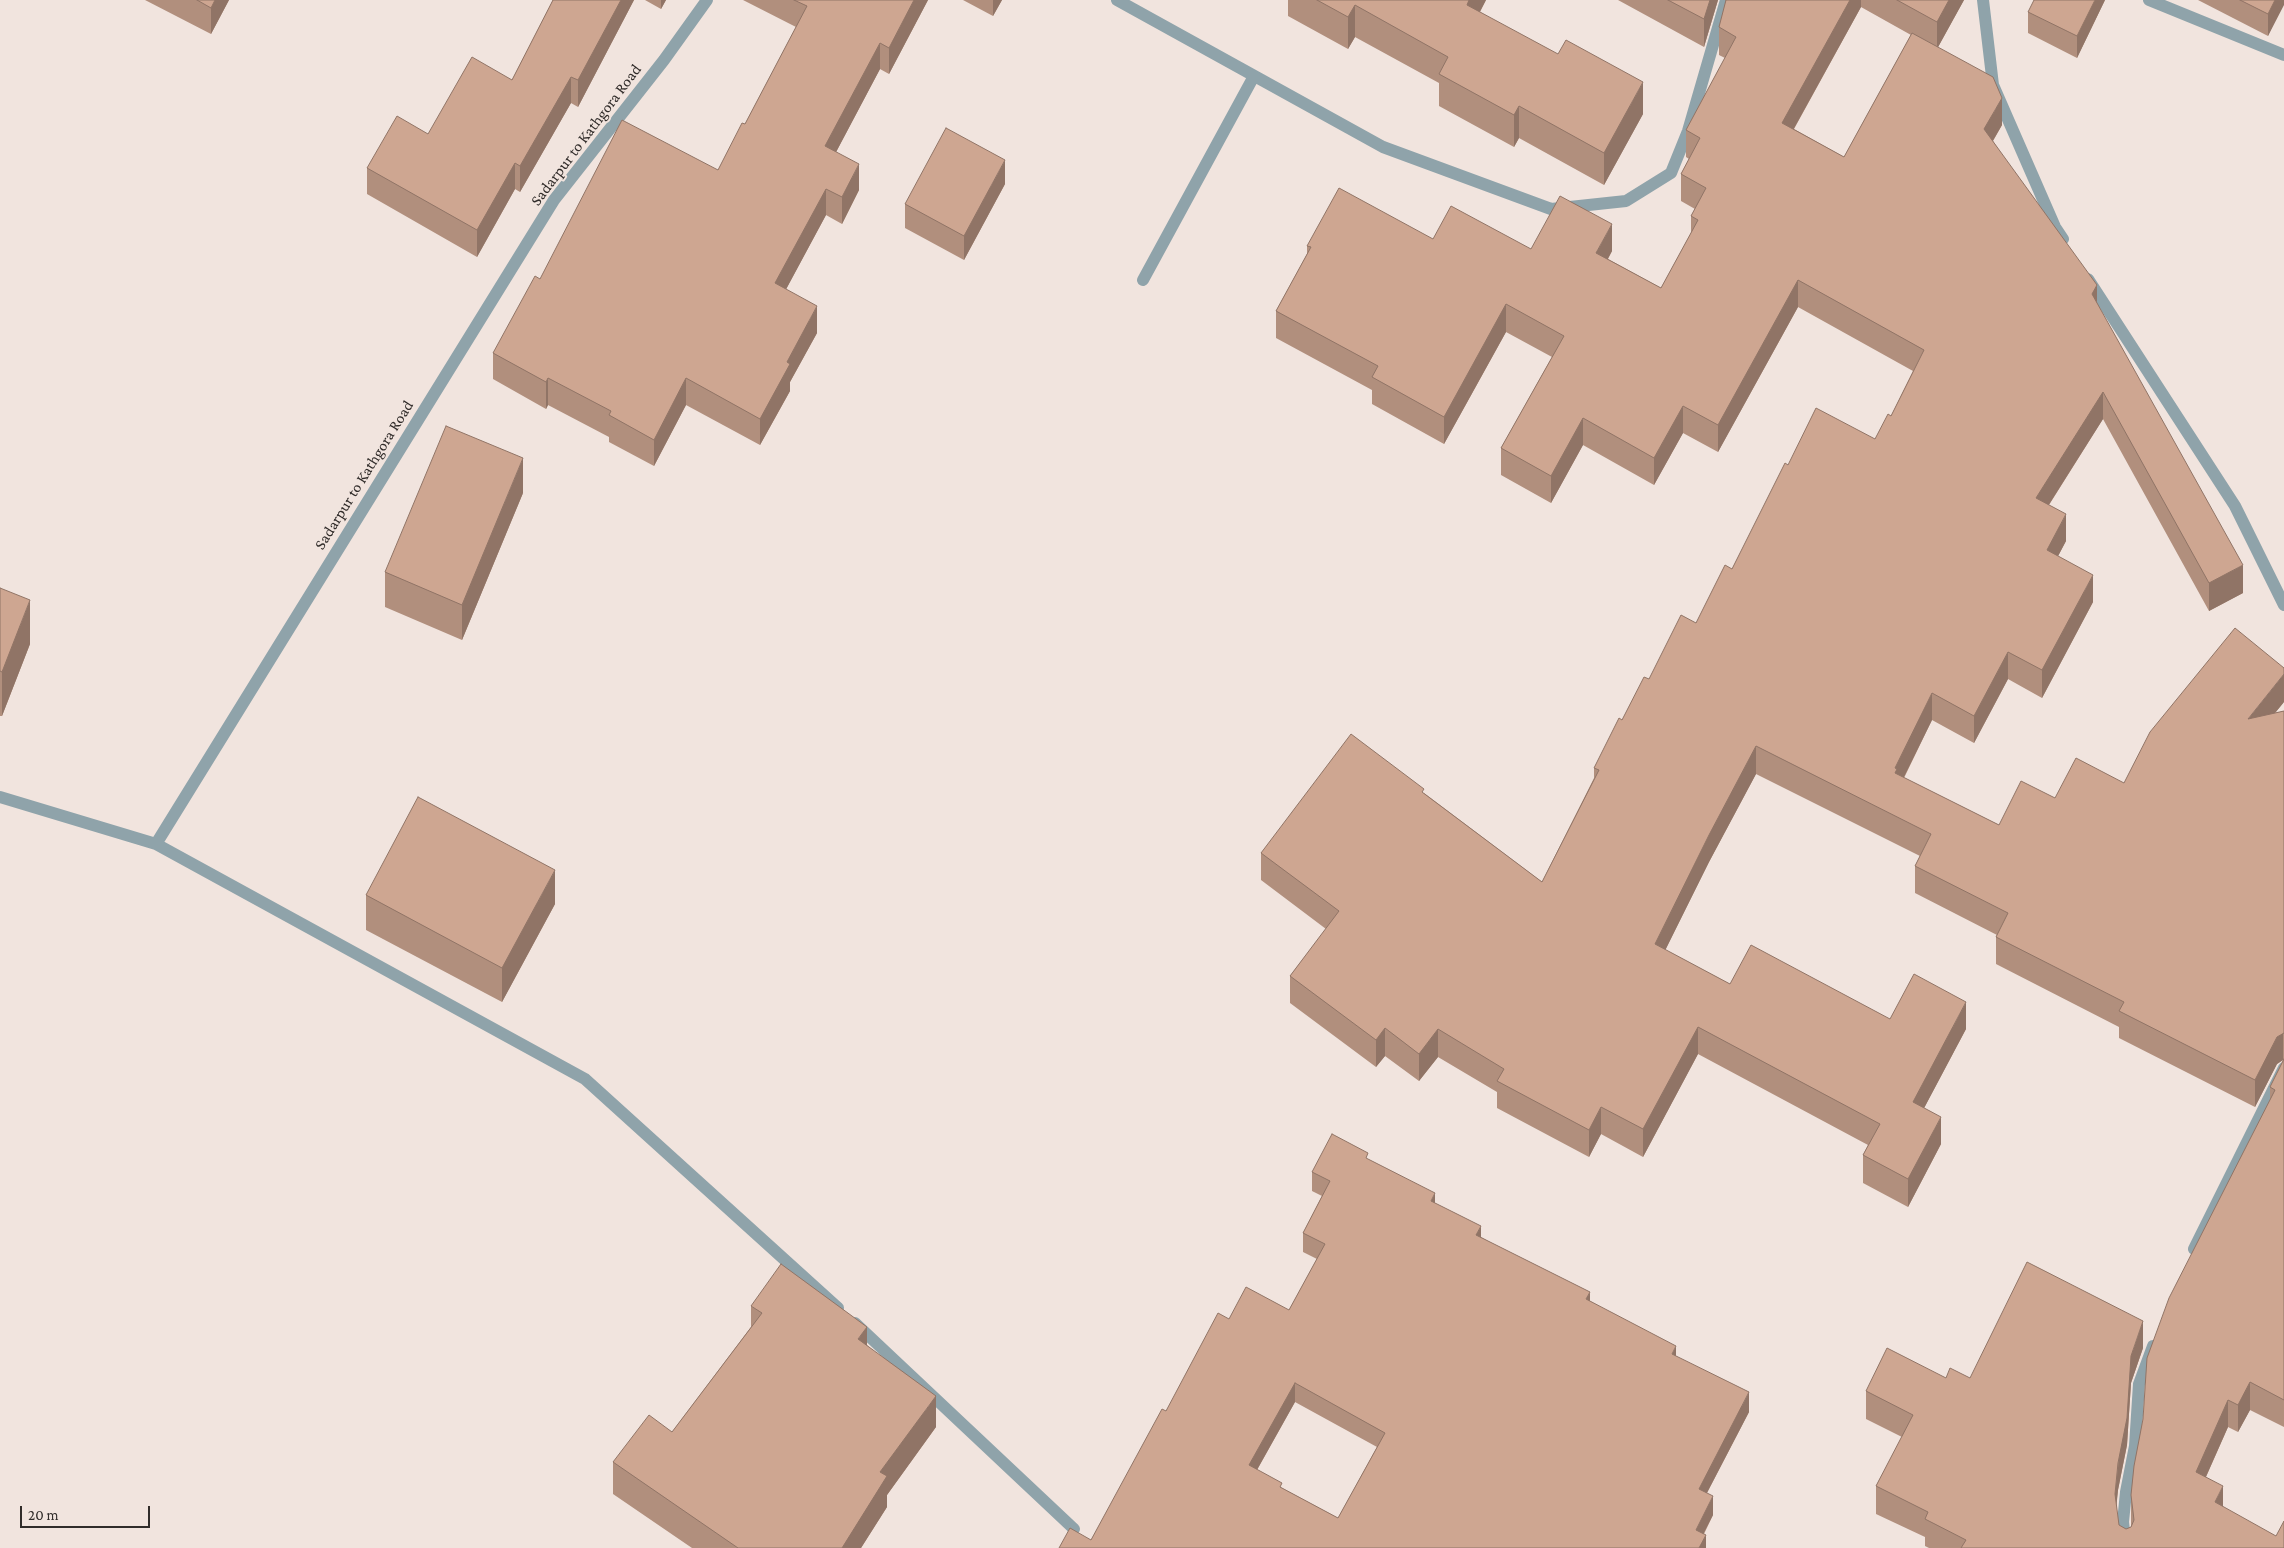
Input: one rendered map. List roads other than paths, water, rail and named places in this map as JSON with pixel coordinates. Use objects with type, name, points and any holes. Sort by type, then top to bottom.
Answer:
[{"type":"street","name":"Sadarpur to Kathgora Road","points":[[156,844],[554,200],[664,60],[707,0]]},
{"type":"street","points":[[1118,0],[1383,148],[1551,210],[1626,201],[1671,173],[1688,131],[1726,0]]},
{"type":"street","points":[[1983,0],[1993,85],[2055,227],[2071,252]]},
{"type":"street","points":[[2149,0],[2284,55]]},
{"type":"street","points":[[1143,280],[1254,76]]},
{"type":"street","points":[[2081,269],[2235,506],[2284,605]]},
{"type":"street","points":[[0,797],[156,844],[584,1079],[872,1338],[1074,1529]]},
{"type":"street","points":[[2190,1257],[2284,1068]]},
{"type":"street","points":[[2126,1548],[2123,1522],[2126,1492],[2135,1446],[2139,1384],[2155,1338]]}]
